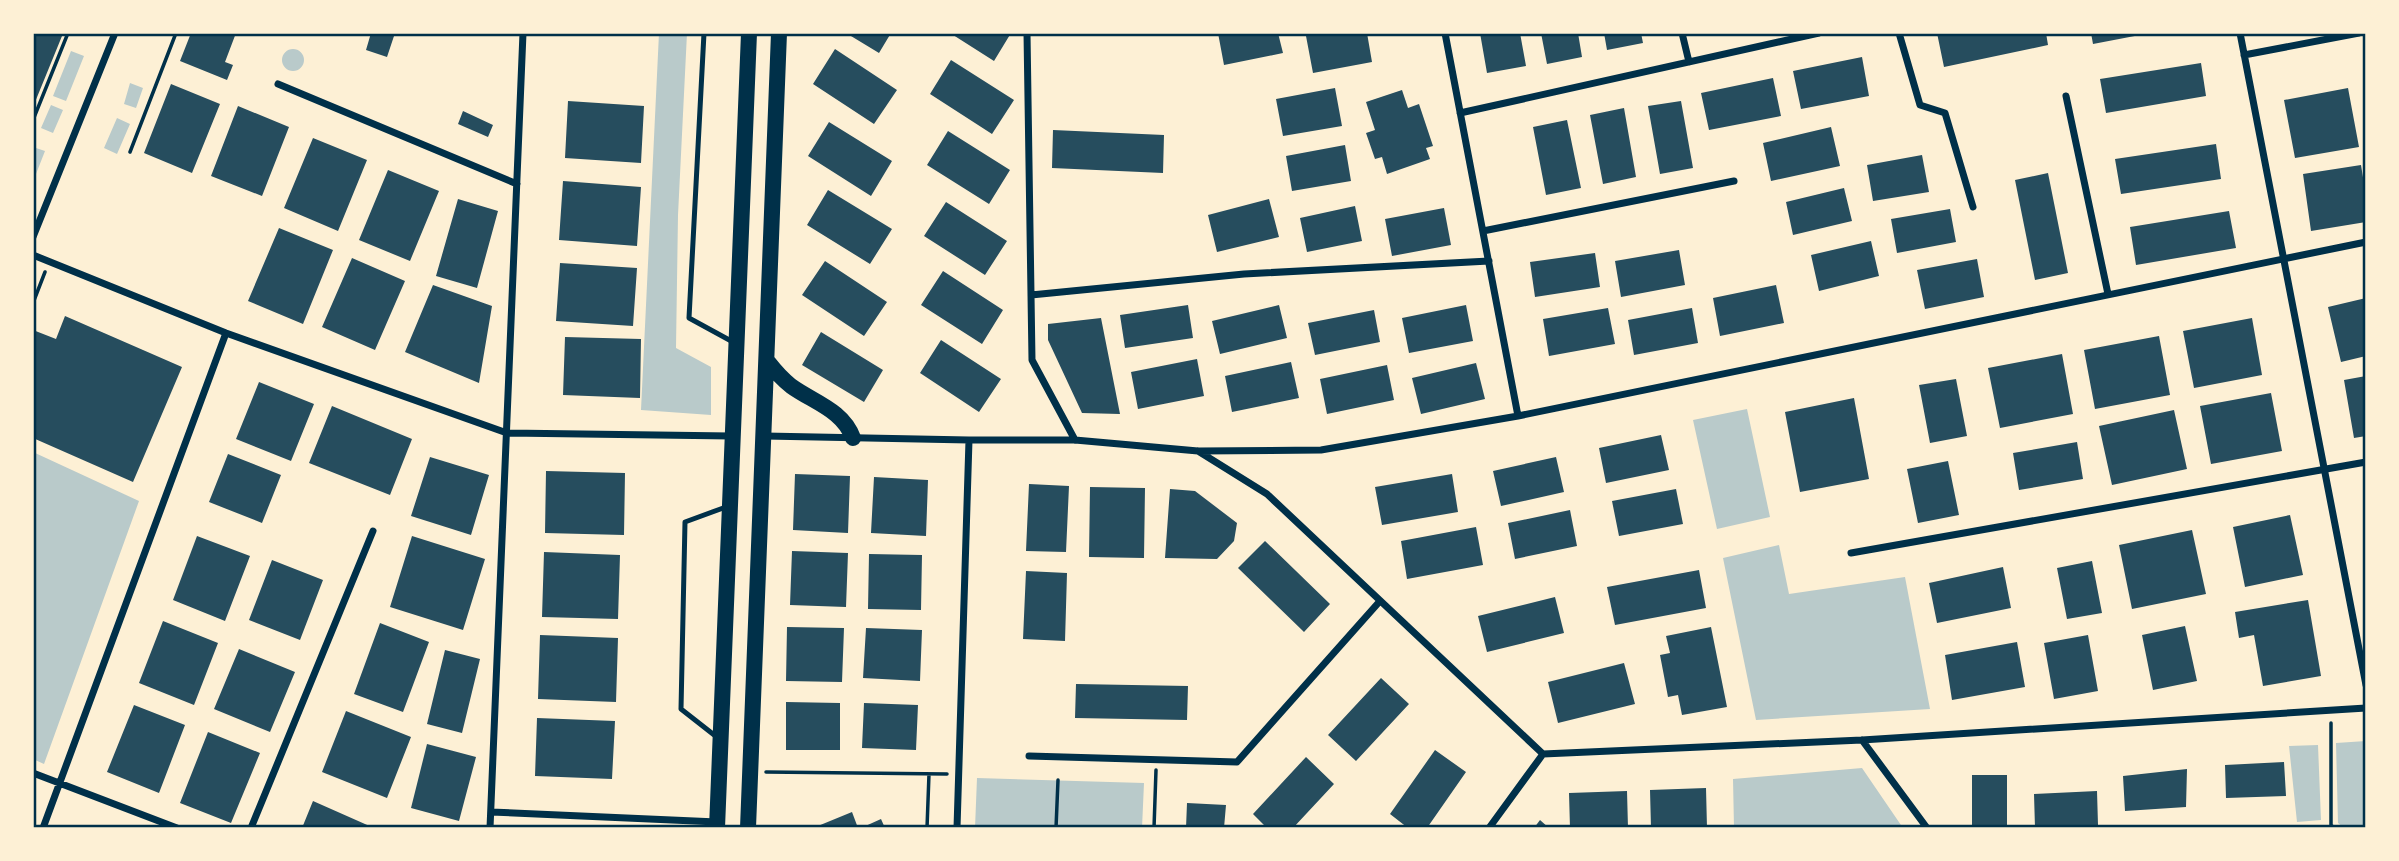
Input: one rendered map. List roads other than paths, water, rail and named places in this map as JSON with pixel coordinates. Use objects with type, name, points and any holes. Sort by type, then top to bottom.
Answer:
[{"type":"main road","points":[[717,825],[749,33]]},
{"type":"main road","points":[[748,828],[779,33]]},
{"type":"main road","points":[[768,362],[793,387],[840,417],[853,438]]},
{"type":"street","points":[[33,237],[115,33]]},
{"type":"street","points":[[490,828],[523,33]]},
{"type":"street","points":[[1027,33],[1032,360],[1075,440]]},
{"type":"street","points":[[1445,33],[1518,416]]},
{"type":"street","points":[[1682,33],[1689,62]]},
{"type":"street","points":[[1461,113],[1819,33]]},
{"type":"street","points":[[1899,33],[1920,106],[1945,113],[1973,207]]},
{"type":"street","points":[[2239,33],[2366,685]]},
{"type":"street","points":[[2244,55],[2359,33]]},
{"type":"street","points":[[278,84],[517,184]]},
{"type":"street","points":[[2066,96],[2108,294]]},
{"type":"street","points":[[1483,231],[1734,181]]},
{"type":"street","points":[[765,436],[1075,440],[1198,451],[1321,450],[1518,416],[2366,242]]},
{"type":"street","points":[[33,255],[226,333],[507,433],[732,436]]},
{"type":"street","points":[[1031,295],[1244,274],[1489,261]]},
{"type":"street","points":[[43,828],[226,333]]},
{"type":"street","points":[[957,828],[969,440]]},
{"type":"street","points":[[1198,451],[1267,495],[1543,754],[1862,740],[2366,708]]},
{"type":"street","points":[[1851,553],[2366,462]]},
{"type":"street","points":[[251,828],[373,531]]},
{"type":"street","points":[[1030,756],[1237,762],[1380,601]]},
{"type":"street","points":[[1862,740],[1927,828]]},
{"type":"street","points":[[1489,828],[1543,754]]},
{"type":"street","points":[[33,773],[177,828]]},
{"type":"street","points":[[491,812],[717,825]]},
{"type":"lane","points":[[704,33],[689,318],[736,344]]},
{"type":"lane","points":[[720,740],[681,709],[685,522],[729,506]]}]
